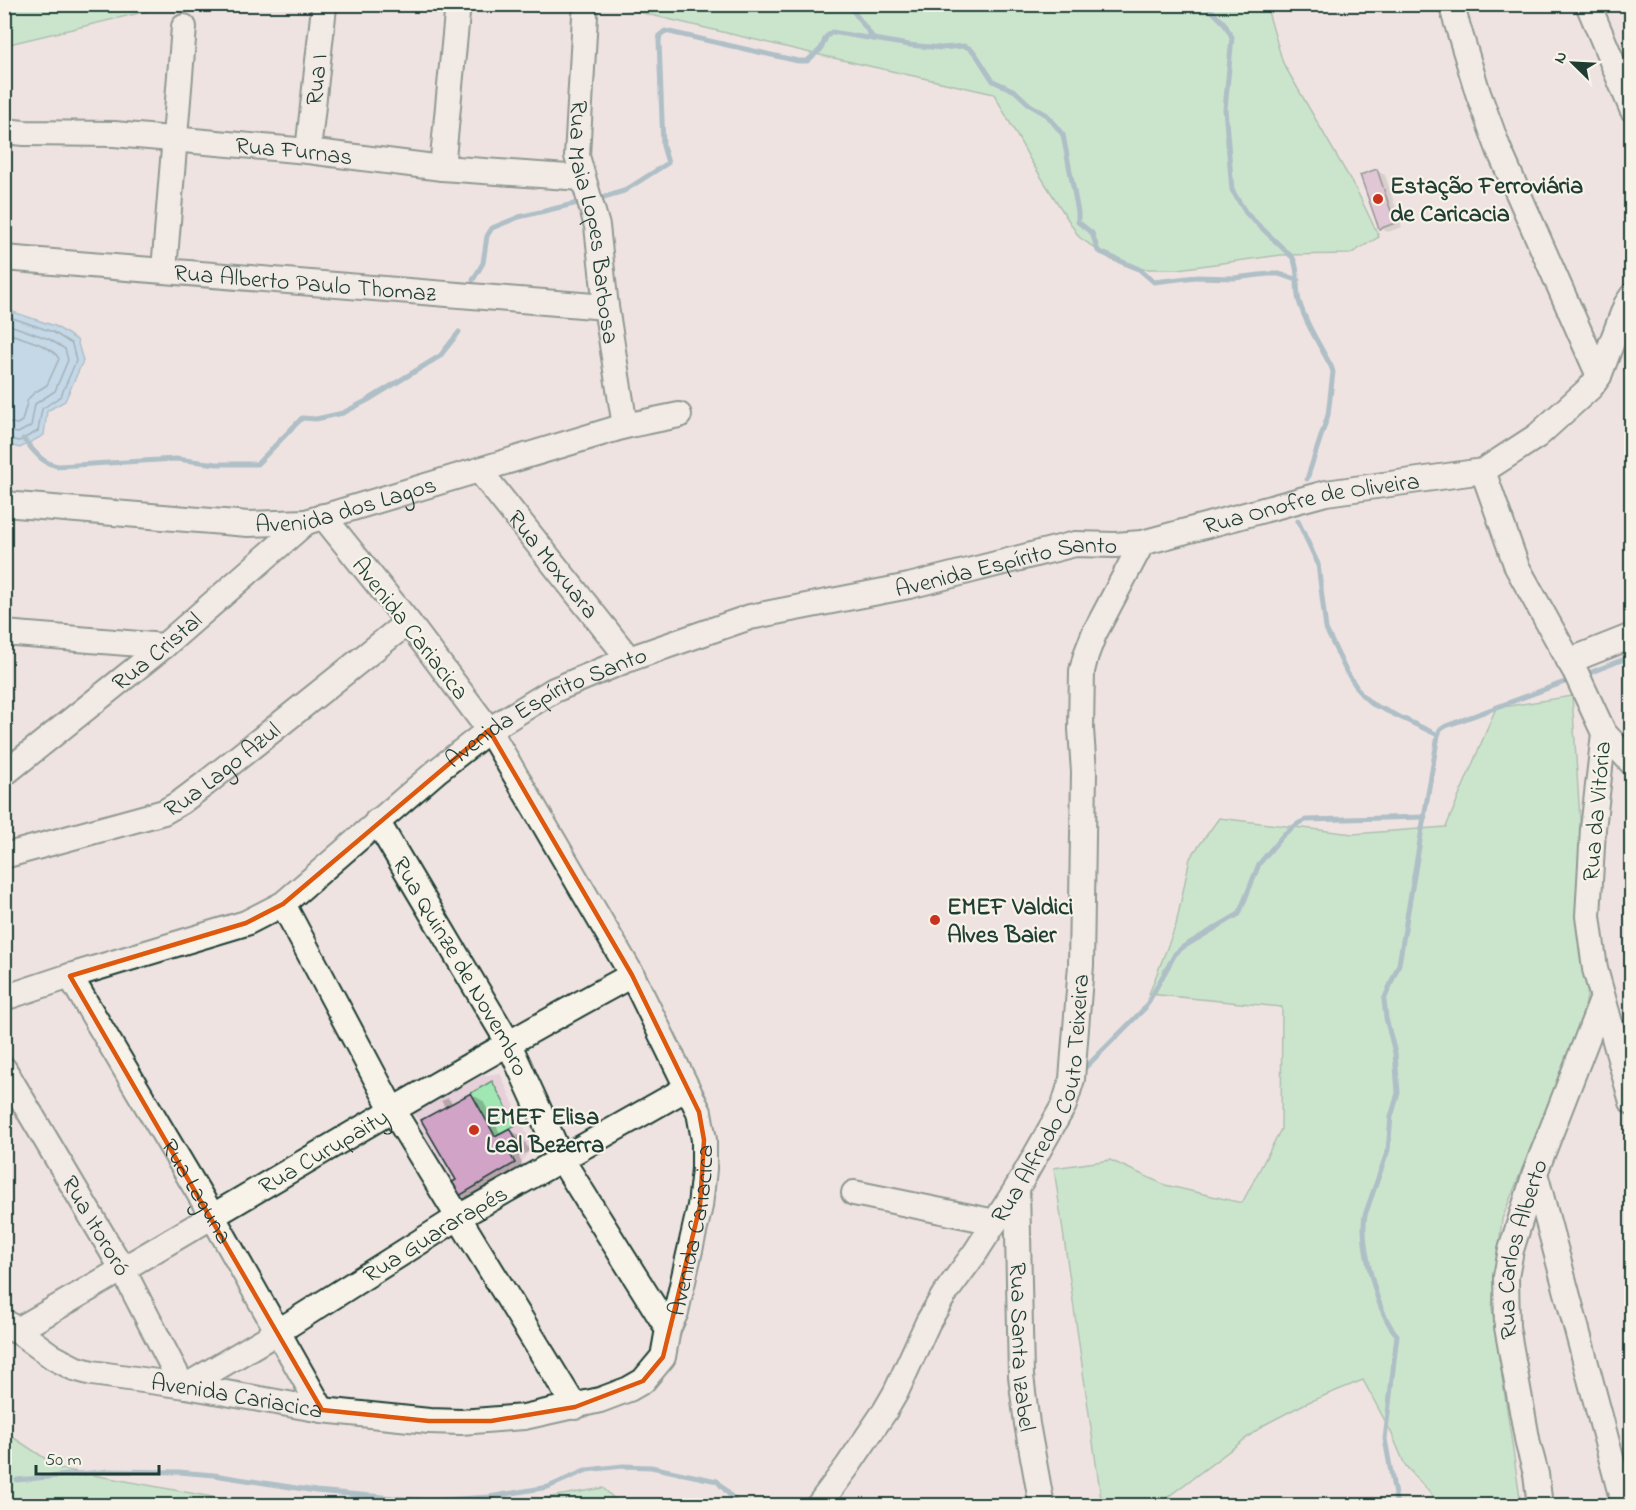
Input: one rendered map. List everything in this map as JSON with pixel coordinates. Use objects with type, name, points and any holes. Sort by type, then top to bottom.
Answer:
[{"type":"street","points":[[442,168],[458,4]]},
{"type":"street","points":[[1451,4],[1478,93],[1499,150],[1599,376]]},
{"type":"street","points":[[1588,4],[1632,109]]},
{"type":"street","name":"Rua I","points":[[308,151],[324,7]]},
{"type":"street","name":"Rua Maia Lopes Barbosa","points":[[585,16],[577,156],[597,226],[606,307],[625,426]]},
{"type":"street","points":[[164,270],[184,27]]},
{"type":"street","name":"Rua Furnas","points":[[4,131],[24,134],[114,134],[308,151],[442,168],[582,178]]},
{"type":"street","name":"Rua Alberto Paulo Thomaz","points":[[4,258],[606,307]]},
{"type":"street","points":[[1483,471],[1538,436],[1580,399],[1599,376],[1626,305],[1632,296]]},
{"type":"street","name":"Avenida dos Lagos","points":[[4,504],[248,524],[314,519],[625,426],[679,415]]},
{"type":"street","name":"Rua Moxuara","points":[[478,470],[629,659]]},
{"type":"street","name":"Rua Onofre de Oliveira","points":[[1142,543],[1326,493],[1483,471]]},
{"type":"street","name":"Rua da Vitória","points":[[1483,471],[1517,567],[1569,661],[1604,733],[1593,829],[1588,916],[1591,947],[1602,1000],[1632,1102]]},
{"type":"street","name":"Avenida Cariacica","points":[[10,1326],[53,1357],[74,1368],[120,1378],[184,1385],[322,1410],[404,1419],[461,1422],[524,1417],[575,1407],[629,1389],[643,1381],[663,1357],[668,1329],[676,1312],[693,1236],[704,1169],[704,1140],[699,1112],[632,975],[489,730],[408,622],[314,519]]},
{"type":"street","name":"Rua Cristal","points":[[4,774],[164,646],[314,519]]},
{"type":"street","name":"Avenida Espírito Santo","points":[[4,998],[246,923],[283,904],[377,821],[489,730],[554,690],[629,659],[750,617],[909,586],[1075,544],[1142,543]]},
{"type":"street","name":"Rua Alfredo Couto Teixeira","points":[[818,1506],[885,1411],[938,1304],[1017,1188],[1058,1118],[1071,1079],[1081,954],[1084,772],[1081,729],[1082,671],[1094,634],[1142,543]]},
{"type":"street","name":"Rua Lago Azul","points":[[4,856],[164,812],[181,802],[408,622]]},
{"type":"street","points":[[4,633],[164,646]]},
{"type":"street","points":[[1569,661],[1632,636]]},
{"type":"street","points":[[1604,733],[1632,763]]},
{"type":"street","name":"Rua Quinze de Novembro","points":[[377,821],[508,1042],[562,1160],[668,1329]]},
{"type":"street","points":[[283,904],[392,1109],[575,1407]]},
{"type":"street","name":"Rua Curupaity","points":[[10,1326],[123,1270],[392,1109],[508,1042],[632,975]]},
{"type":"street","name":"Rua Laguna","points":[[70,976],[213,1217],[322,1410]]},
{"type":"street","name":"Rua Carlos Alberto","points":[[1540,1506],[1536,1474],[1528,1444],[1512,1357],[1506,1277],[1511,1250],[1535,1173],[1602,1000]]},
{"type":"street","name":"Rua Itororó","points":[[4,1069],[123,1270],[184,1385]]},
{"type":"street","name":"Rua Guararapés","points":[[184,1385],[279,1331],[459,1217],[687,1088]]},
{"type":"street","points":[[1535,1173],[1624,1506]]},
{"type":"street","name":"Rua Santa Izabel","points":[[1017,1188],[1021,1376],[1042,1506]]},
{"type":"street","points":[[854,1193],[995,1222]]},
{"type":"highlighted area","points":[[489,730],[632,975],[699,1112],[704,1140],[700,1206],[663,1357],[643,1381],[575,1407],[491,1421],[429,1421],[322,1410],[70,976],[246,923],[283,904]]},
{"type":"shaded area","name":"EMEF Elisa Leal Bezerra","points":[[500,1073],[532,1146],[519,1167],[460,1201],[414,1113],[481,1076]]},
{"type":"green space","points":[[5,4],[173,4],[173,5],[5,45]]},
{"type":"green space","points":[[609,5],[1266,5],[1283,63],[1357,191],[1379,237],[1350,254],[1281,255],[1178,269],[1135,269],[1112,260],[1079,237],[1031,161],[994,94]]},
{"type":"green space","points":[[1572,696],[1590,975],[1584,1015],[1502,1219],[1492,1308],[1521,1505],[1440,1504],[1405,1465],[1391,1432],[1363,1380],[1306,1403],[1264,1425],[1157,1505],[1102,1505],[1054,1168],[1110,1160],[1165,1185],[1242,1203],[1281,1129],[1282,1007],[1149,994],[1176,925],[1190,858],[1219,818],[1353,834],[1446,827],[1496,708]]},
{"type":"green space","points":[[492,1081],[516,1125],[495,1136],[471,1093]]},
{"type":"green space","points":[[5,1432],[61,1469],[250,1504],[504,1505],[5,1505]]},
{"type":"green space","points":[[603,1488],[621,1505],[504,1505]]},
{"type":"water","points":[[4,309],[55,326],[77,340],[83,361],[65,401],[47,411],[44,435],[20,448],[5,444]]},
{"type":"building","name":"Estação Ferroviária de Caricacia","points":[[1377,169],[1395,223],[1379,229],[1360,175]]},
{"type":"building","points":[[471,1093],[495,1136],[510,1128],[519,1144],[508,1150],[515,1163],[459,1196],[452,1182],[456,1180],[421,1120]]},
{"type":"waterway","points":[[848,4],[874,39]]},
{"type":"waterway","points":[[1205,4],[1224,23],[1232,37],[1225,109],[1232,190],[1246,213],[1293,258],[1302,309],[1333,372],[1328,415],[1307,479]]},
{"type":"waterway","points":[[597,199],[624,191],[668,163],[663,146],[659,41],[660,35],[665,31],[798,61],[807,61],[821,49],[826,37],[832,32],[909,45],[941,48],[964,46],[975,53],[993,81],[1015,91],[1030,105],[1047,115],[1063,135],[1078,222],[1092,233],[1098,251],[1139,269],[1154,282],[1196,277],[1234,278],[1268,274],[1279,274],[1298,280]]},
{"type":"waterway","points":[[473,280],[483,263],[487,236],[492,228],[519,217],[578,203]]},
{"type":"waterway","points":[[23,439],[42,459],[58,466],[176,459],[217,464],[257,464],[302,418],[316,419],[343,413],[368,400],[440,356],[459,332]]},
{"type":"waterway","points":[[1298,521],[1318,564],[1326,629],[1346,671],[1361,694],[1372,704],[1438,735]]},
{"type":"waterway","points":[[1584,675],[1632,656]]},
{"type":"waterway","points":[[1397,1506],[1385,1439],[1397,1335],[1377,1295],[1368,1260],[1364,1227],[1365,1215],[1388,1150],[1391,1117],[1398,1093],[1395,1053],[1384,1000],[1399,964],[1438,735],[1440,730],[1446,726],[1570,680]]},
{"type":"waterway","points":[[1081,1072],[1145,1008],[1175,954],[1239,914],[1259,864],[1284,834],[1306,820],[1425,817]]},
{"type":"waterway","points":[[17,1480],[110,1471],[179,1472],[214,1475],[316,1491],[428,1501],[489,1497],[548,1487],[587,1470],[623,1466],[651,1467],[717,1481],[740,1506]]},
{"type":"place","name":"Estação Ferroviária de Caricacia","points":[[1378,199]]},
{"type":"place","name":"EMEF Valdici Alves Baier","points":[[935,920]]},
{"type":"place","name":"EMEF Elisa Leal Bezerra","points":[[474,1130]]}]
